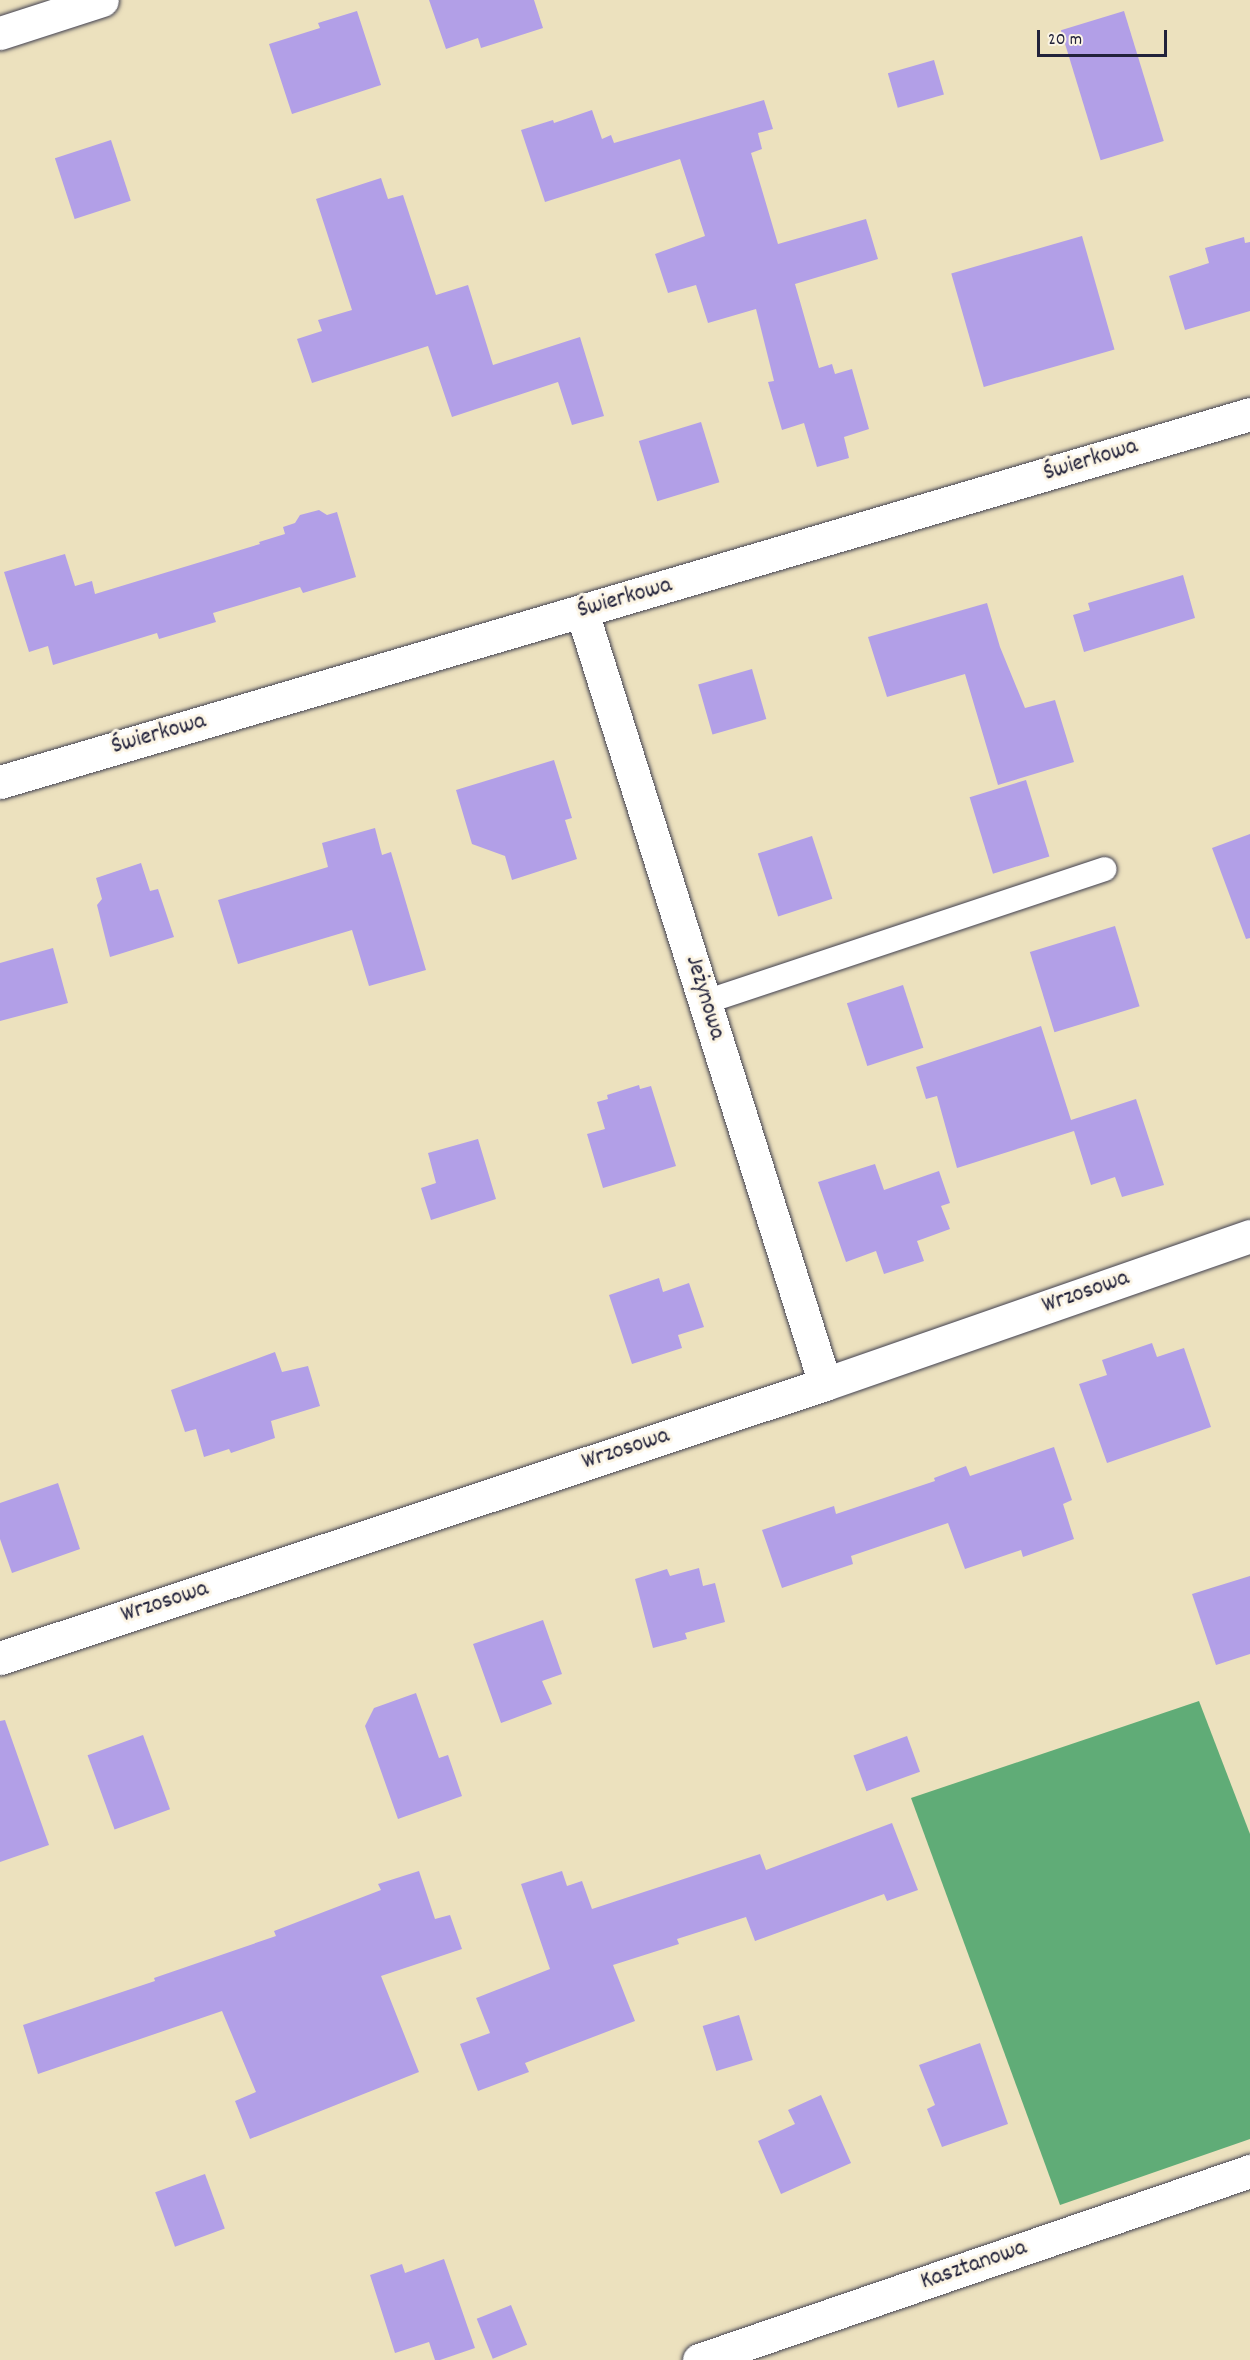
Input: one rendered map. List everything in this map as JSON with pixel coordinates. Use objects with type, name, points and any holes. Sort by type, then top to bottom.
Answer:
[{"type":"street","points":[[0,33],[102,0]]},
{"type":"street","name":"Świerkowa","points":[[0,782],[1250,414]]},
{"type":"street","name":"Jeżynowa","points":[[582,612],[825,1384]]},
{"type":"street","name":"Wrzosowa","points":[[0,1658],[825,1384],[1250,1236]]},
{"type":"street","name":"Kasztanowa","points":[[699,2360],[1250,2171]]},
{"type":"lane","points":[[705,1002],[1104,869]]},
{"type":"green space","points":[[1199,1701],[1250,1834],[1250,2139],[1060,2205],[911,1798]]},
{"type":"building","points":[[429,0],[534,0],[543,28],[481,48],[478,38],[446,49]]},
{"type":"building","points":[[357,11],[381,85],[292,114],[269,44],[320,28],[318,23]]},
{"type":"building","points":[[1124,11],[1164,141],[1101,160],[1061,30]]},
{"type":"building","points":[[934,60],[944,95],[898,108],[888,73]]},
{"type":"building","points":[[764,100],[773,129],[758,133],[762,149],[751,153],[778,244],[866,219],[878,259],[795,284],[819,368],[832,364],[835,374],[852,369],[869,429],[844,437],[849,458],[817,467],[804,423],[782,430],[768,382],[774,381],[756,309],[708,323],[696,285],[668,293],[655,254],[705,236],[680,159],[545,202],[521,130],[553,120],[554,123],[592,110],[602,139],[611,135],[614,143]]},
{"type":"building","points":[[111,140],[131,201],[75,219],[55,158]]},
{"type":"building","points":[[381,178],[388,199],[403,195],[436,295],[468,285],[493,365],[580,337],[604,416],[572,425],[558,382],[452,417],[428,346],[312,383],[297,339],[322,331],[318,320],[352,310],[316,199]]},
{"type":"building","points":[[1082,236],[1115,349],[984,387],[951,273]]},
{"type":"building","points":[[1244,237],[1245,243],[1250,242],[1250,311],[1185,330],[1169,276],[1209,263],[1205,248]]},
{"type":"building","points":[[701,422],[719,482],[657,501],[639,441]]},
{"type":"building","points":[[319,510],[327,515],[337,512],[356,577],[303,593],[300,587],[213,613],[216,622],[159,639],[157,633],[53,665],[48,646],[29,652],[4,572],[65,554],[75,586],[92,581],[95,594],[260,544],[259,542],[285,534],[283,527],[295,523],[300,515]]},
{"type":"building","points":[[1183,575],[1195,618],[1084,652],[1073,615],[1090,610],[1088,603]]},
{"type":"building","points":[[987,603],[1000,647],[1025,708],[1055,700],[1074,762],[998,785],[965,674],[887,697],[868,637]]},
{"type":"building","points":[[752,669],[766,719],[713,734],[698,684]]},
{"type":"building","points":[[554,760],[572,818],[565,820],[577,859],[512,880],[505,856],[472,844],[456,790]]},
{"type":"building","points":[[1026,780],[1049,857],[993,874],[970,797]]},
{"type":"building","points":[[375,828],[382,855],[391,852],[426,970],[369,986],[352,930],[238,964],[218,900],[328,867],[322,843]]},
{"type":"building","points":[[1250,834],[1250,938],[1246,939],[1212,848]]},
{"type":"building","points":[[812,836],[832,899],[778,916],[758,854]]},
{"type":"building","points":[[141,863],[150,891],[158,889],[174,937],[110,957],[97,905],[102,899],[96,878]]},
{"type":"building","points":[[1115,926],[1140,1006],[1054,1032],[1030,952]]},
{"type":"building","points":[[53,948],[68,1003],[0,1021],[0,963]]},
{"type":"building","points":[[903,985],[923,1048],[867,1066],[847,1003]]},
{"type":"building","points":[[1041,1026],[1071,1120],[1136,1099],[1164,1185],[1122,1197],[1115,1177],[1091,1185],[1074,1131],[957,1168],[937,1096],[926,1099],[916,1067]]},
{"type":"building","points":[[639,1085],[640,1089],[651,1086],[676,1166],[603,1188],[587,1134],[605,1129],[597,1102],[608,1099],[607,1095]]},
{"type":"building","points":[[478,1139],[496,1199],[431,1220],[421,1188],[436,1183],[428,1153]]},
{"type":"building","points":[[875,1164],[884,1190],[939,1171],[950,1203],[941,1206],[950,1229],[917,1241],[924,1261],[884,1274],[876,1251],[846,1262],[818,1182]]},
{"type":"building","points":[[659,1278],[663,1292],[689,1283],[704,1327],[678,1335],[682,1348],[632,1364],[609,1295]]},
{"type":"building","points":[[1152,1343],[1157,1357],[1184,1348],[1211,1427],[1107,1463],[1079,1384],[1107,1375],[1102,1360]]},
{"type":"building","points":[[275,1352],[282,1372],[308,1366],[320,1406],[271,1421],[275,1438],[231,1453],[229,1449],[204,1457],[196,1429],[185,1432],[171,1390]]},
{"type":"building","points":[[1054,1447],[1072,1500],[1063,1504],[1074,1539],[1023,1557],[1021,1550],[965,1569],[948,1523],[851,1556],[853,1564],[782,1588],[762,1530],[834,1506],[836,1514],[935,1481],[934,1478],[966,1466],[970,1476]]},
{"type":"building","points":[[58,1483],[80,1549],[12,1573],[0,1539],[0,1503]]},
{"type":"building","points":[[699,1568],[703,1586],[715,1583],[725,1622],[685,1633],[687,1639],[653,1648],[635,1579],[667,1569],[670,1576]]},
{"type":"building","points":[[1250,1576],[1250,1654],[1216,1665],[1192,1594]]},
{"type":"building","points":[[543,1620],[562,1674],[542,1681],[552,1704],[501,1723],[473,1644]]},
{"type":"building","points":[[416,1693],[439,1758],[448,1755],[462,1796],[398,1819],[365,1726],[374,1708]]},
{"type":"building","points":[[5,1720],[49,1845],[0,1862],[0,1721]]},
{"type":"building","points":[[143,1735],[170,1809],[115,1829],[88,1755]]},
{"type":"building","points":[[907,1736],[920,1772],[866,1791],[853,1755]]},
{"type":"building","points":[[892,1823],[918,1890],[887,1901],[884,1894],[755,1941],[746,1917],[677,1939],[679,1944],[613,1965],[635,2021],[525,2063],[529,2072],[478,2091],[460,2044],[490,2033],[476,1998],[550,1969],[521,1884],[562,1871],[567,1886],[582,1881],[592,1909],[760,1854],[766,1870]]},
{"type":"building","points":[[419,1871],[435,1919],[450,1915],[462,1949],[381,1976],[419,2072],[250,2139],[235,2101],[256,2092],[222,2011],[38,2074],[23,2025],[155,1981],[154,1978],[276,1936],[274,1931],[381,1890],[378,1884]]},
{"type":"building","points":[[739,2015],[753,2060],[716,2071],[703,2026]]},
{"type":"building","points":[[980,2043],[1008,2124],[942,2147],[927,2109],[935,2105],[919,2065]]},
{"type":"building","points":[[821,2095],[851,2163],[781,2194],[758,2141],[795,2124],[788,2110]]},
{"type":"building","points":[[205,2174],[225,2229],[175,2247],[155,2192]]},
{"type":"building","points":[[444,2259],[475,2348],[440,2360],[435,2360],[429,2342],[395,2353],[370,2275],[402,2264],[405,2273]]},
{"type":"building","points":[[511,2305],[527,2345],[493,2359],[477,2319]]}]
